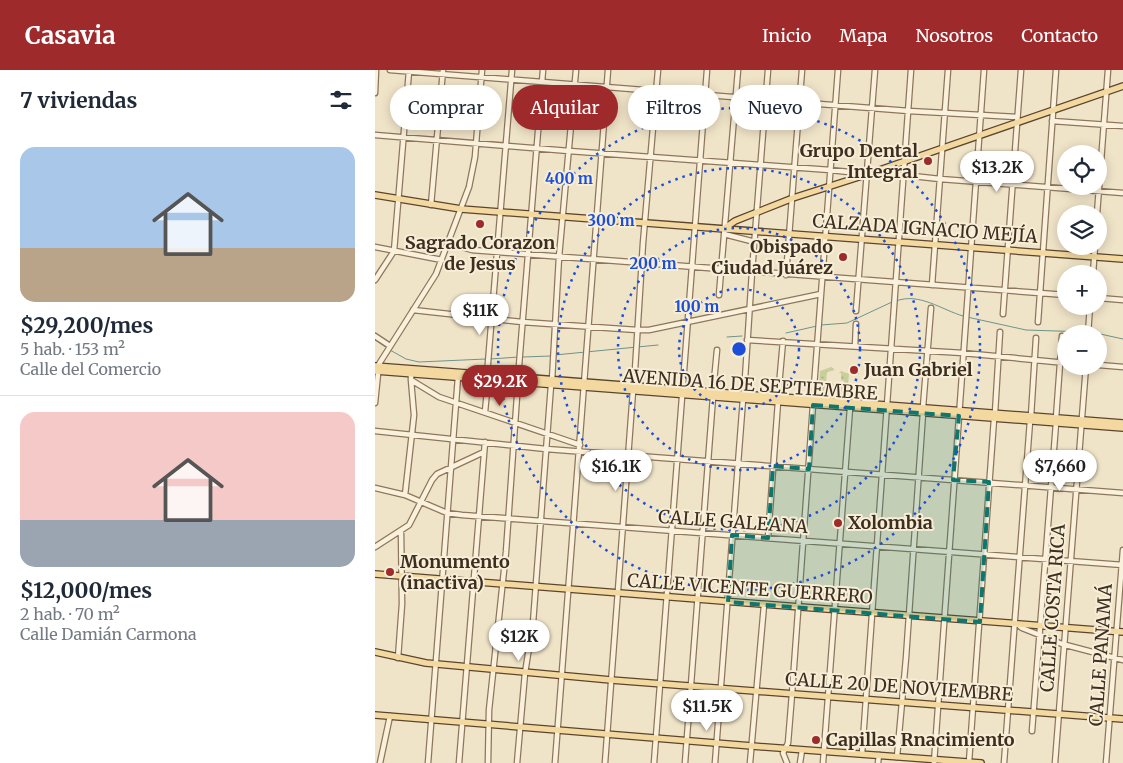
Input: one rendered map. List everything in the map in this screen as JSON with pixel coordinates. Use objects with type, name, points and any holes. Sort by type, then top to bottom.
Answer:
[{"type":"main road","points":[[724,231],[735,221],[793,198],[874,172],[1017,120],[1053,111],[1123,86]]},
{"type":"main road","name":"CALZADA IGNACIO MEJÍA","points":[[375,195],[461,209],[695,227],[724,231],[825,236],[1123,259]]},
{"type":"main road","name":"AVENIDA 16 DE SEPTIEMBRE","points":[[377,369],[411,377],[487,378]]},
{"type":"main road","name":"AVENIDA 16 DE SEPTIEMBRE","points":[[377,369],[923,410],[1123,428]]},
{"type":"main road","name":"AVENIDA 16 DE SEPTIEMBRE","points":[[813,402],[850,408],[886,408]]},
{"type":"main road","name":"AVENIDA 16 DE SEPTIEMBRE","points":[[1082,423],[1123,423]]},
{"type":"main road","name":"CALLE VICENTE GUERRERO","points":[[375,574],[1120,632]]},
{"type":"main road","name":"CALLE 20 DE NOVIEMBRE","points":[[375,652],[436,664],[525,673],[1123,719]]},
{"type":"main road","points":[[375,715],[934,761],[981,763]]},
{"type":"street","points":[[375,93],[376,70]]},
{"type":"street","points":[[390,70],[443,72],[575,85],[576,70]]},
{"type":"street","points":[[375,403],[377,369],[431,284],[442,260],[472,175],[482,70]]},
{"type":"street","points":[[485,412],[512,70]]},
{"type":"street","points":[[488,763],[489,724],[509,519],[522,322],[543,70]]},
{"type":"street","points":[[607,85],[608,70]]},
{"type":"street","points":[[657,85],[658,70]]},
{"type":"street","points":[[706,85],[707,70]]},
{"type":"street","points":[[736,85],[737,70]]},
{"type":"street","points":[[768,85],[769,70]]},
{"type":"street","points":[[801,85],[802,70]]},
{"type":"street","points":[[786,762],[783,753],[788,743],[792,694],[838,70]]},
{"type":"street","points":[[856,311],[862,239],[864,175],[875,70]]},
{"type":"street","points":[[862,754],[911,70]]},
{"type":"street","points":[[932,286],[948,70]]},
{"type":"street","points":[[934,761],[984,70]]},
{"type":"street","points":[[1003,314],[1021,70]]},
{"type":"street","points":[[1037,322],[1056,70]]},
{"type":"street","points":[[1102,145],[1108,70]]},
{"type":"street","points":[[375,280],[394,251],[409,71]]},
{"type":"street","points":[[431,205],[443,72]]},
{"type":"street","points":[[821,104],[945,114],[981,115],[1017,120]]},
{"type":"street","points":[[1052,121],[1123,126]]},
{"type":"street","points":[[517,763],[525,673],[531,641],[536,588],[559,257],[571,130]]},
{"type":"street","points":[[555,763],[587,327],[604,130]]},
{"type":"street","points":[[605,763],[653,130]]},
{"type":"street","points":[[654,763],[679,459],[702,130]]},
{"type":"street","points":[[719,295],[732,130]]},
{"type":"street","points":[[715,763],[763,130]]},
{"type":"street","points":[[786,275],[798,130]]},
{"type":"street","points":[[375,135],[536,149],[760,164],[864,175]]},
{"type":"street","points":[[874,172],[1057,189]]},
{"type":"street","points":[[1107,192],[1123,193]]},
{"type":"street","points":[[724,231],[755,242]]},
{"type":"street","points":[[448,243],[465,249],[528,255],[1057,294]]},
{"type":"street","points":[[375,247],[442,260]]},
{"type":"street","points":[[1094,256],[1094,265]]},
{"type":"street","points":[[413,310],[522,322],[637,330],[659,329],[749,308],[821,294]]},
{"type":"street","points":[[1107,299],[1123,300]]},
{"type":"street","points":[[897,757],[931,308]]},
{"type":"street","points":[[855,346],[856,324]]},
{"type":"street","points":[[969,762],[1000,332]]},
{"type":"street","points":[[375,336],[390,346]]},
{"type":"street","points":[[747,337],[1057,362]]},
{"type":"street","points":[[1004,763],[1016,624],[1019,557],[1036,338]]},
{"type":"street","points":[[768,538],[783,341]]},
{"type":"street","points":[[685,763],[717,350]]},
{"type":"street","points":[[1107,366],[1123,367]]},
{"type":"street","points":[[1032,731],[1058,375]]},
{"type":"street","name":"CALLE COSTA RICA","points":[[1055,763],[1085,375]]},
{"type":"street","points":[[411,377],[439,397],[579,445]]},
{"type":"street","points":[[405,496],[414,408],[411,377]]},
{"type":"street","points":[[429,763],[458,377]]},
{"type":"street","points":[[823,763],[850,408]]},
{"type":"street","points":[[375,431],[579,452],[1123,493]]},
{"type":"street","points":[[459,763],[465,667],[485,442]]},
{"type":"street","points":[[375,547],[401,531],[412,520],[434,477],[484,452]]},
{"type":"street","name":"CALLE GALEANA","points":[[375,488],[405,496],[447,513],[541,522],[1122,565]]},
{"type":"street","points":[[398,658],[402,604],[401,531]]},
{"type":"street","name":"CALLE PANAMÁ","points":[[1106,763],[1115,658],[1120,632],[1123,550]]},
{"type":"street","points":[[750,763],[764,605]]},
{"type":"street","points":[[1016,624],[1065,645],[1123,660]]},
{"type":"street","points":[[380,763],[390,716]]},
{"type":"street","points":[[800,763],[801,750]]},
{"type":"street","points":[[878,763],[879,755]]},
{"type":"highlighted area","points":[[813,405],[959,416],[953,480],[989,482],[980,622],[728,602],[732,535],[768,538],[773,466],[809,469]]},
{"type":"green space","points":[[831,367],[835,370],[827,372],[826,382],[833,383],[834,386],[844,384],[844,381],[841,380],[841,373],[839,373],[841,371],[849,374],[847,398],[818,396],[820,371]]},
{"type":"waterway","points":[[896,301],[905,299],[922,300],[963,316]]},
{"type":"waterway","points":[[821,325],[847,323],[892,302]]},
{"type":"waterway","points":[[967,317],[1026,330],[1057,331]]},
{"type":"waterway","points":[[786,333],[817,326]]},
{"type":"waterway","points":[[727,337],[742,336]]},
{"type":"waterway","points":[[1107,336],[1123,339]]},
{"type":"waterway","points":[[375,340],[387,348]]},
{"type":"waterway","points":[[555,355],[658,345]]},
{"type":"waterway","points":[[390,350],[406,359],[419,362],[486,359]]},
{"type":"waterway","points":[[523,357],[551,356]]},
{"type":"waterway","points":[[490,359],[519,357]]},
{"type":"place","name":"Grupo Dental Integral","points":[[928,161]]},
{"type":"place","name":"Sagrado Corazon de Jesus","points":[[480,224]]},
{"type":"place","name":"Obispado Ciudad Juárez","points":[[843,257]]},
{"type":"place","name":"Juan Gabriel","points":[[854,370]]},
{"type":"place","name":"Xolombia","points":[[838,523]]},
{"type":"place","name":"Monumento (inactiva)","points":[[390,572]]},
{"type":"place","name":"Capillas Rnacimiento","points":[[816,740]]}]
